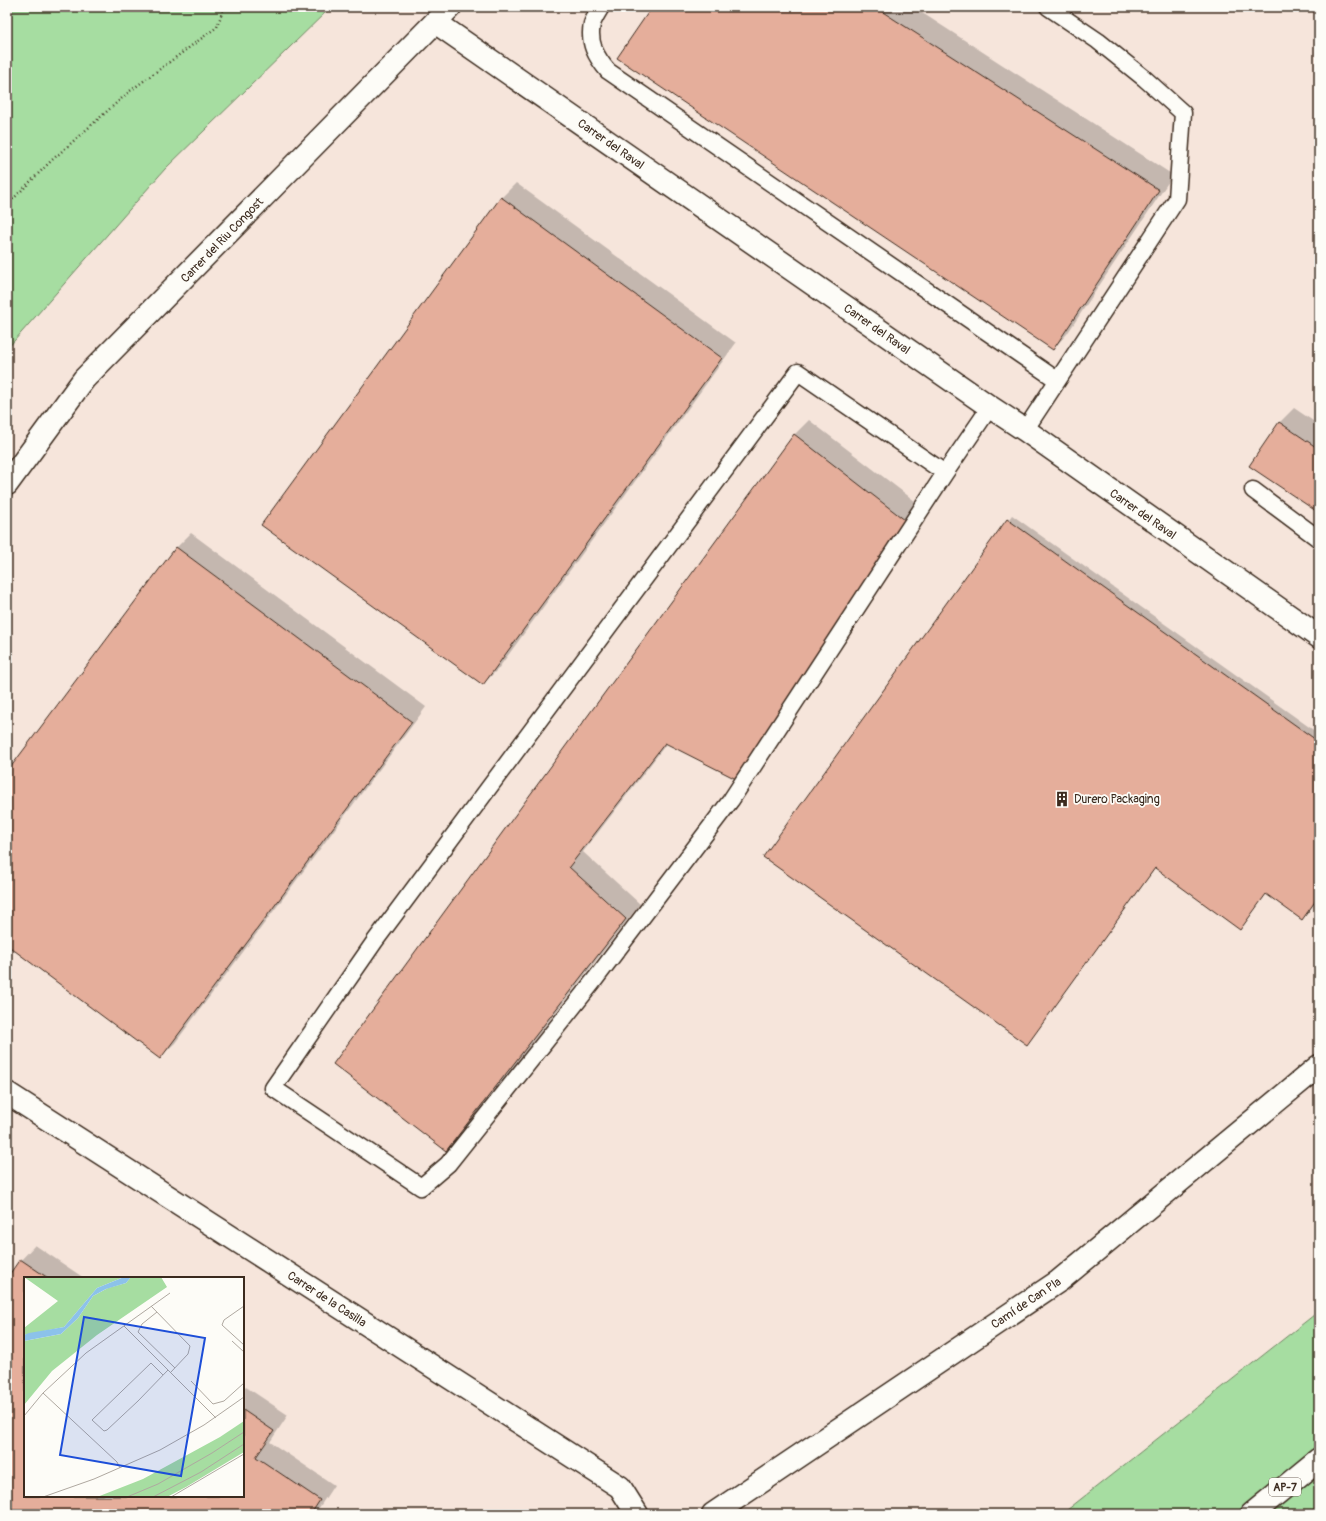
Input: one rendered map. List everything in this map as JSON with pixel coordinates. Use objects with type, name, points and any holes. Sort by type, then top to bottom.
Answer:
[{"type":"main road","name":"Carrer del Raval","points":[[442,15],[990,407],[1025,430],[1319,637]]},
{"type":"main road","name":"Carrer del Riu Congost","points":[[7,484],[84,379],[442,15]]},
{"type":"main road","name":"Camí de Can Pla","points":[[713,1514],[1059,1281],[1319,1066]]},
{"type":"main road","name":"Carrer de la Casilla","points":[[7,1093],[620,1487],[637,1514]]},
{"type":"main road","name":"AP-7","points":[[1252,1514],[1319,1459]]},
{"type":"lane","points":[[601,7],[592,23],[591,42],[597,58],[608,71],[1057,380]]},
{"type":"lane","points":[[1025,430],[1177,199],[1183,113],[1144,78],[1098,41],[1048,7]]},
{"type":"lane","points":[[945,473],[798,372],[375,941],[273,1088],[421,1187],[448,1164],[596,978],[731,800],[945,473],[990,407]]},
{"type":"lane","points":[[1253,490],[1319,539]]},
{"type":"path","points":[[7,205],[52,160],[130,91],[217,27],[224,7]]},
{"type":"shaded area","points":[[331,7],[1319,7],[1319,1311],[1062,1514],[7,1514],[7,349],[165,169]]},
{"type":"green space","points":[[7,7],[331,7],[165,169],[7,349]]},
{"type":"green space","points":[[1319,1311],[1319,1514],[1062,1514]]},
{"type":"building","points":[[652,7],[875,7],[1159,190],[1053,350],[617,58]]},
{"type":"building","points":[[501,197],[722,358],[483,685],[261,525]]},
{"type":"building","points":[[1279,422],[1319,449],[1319,513],[1249,466]]},
{"type":"building","points":[[794,434],[910,524],[740,781],[665,743],[569,867],[626,919],[446,1151],[333,1064]]},
{"type":"building","name":"Durero Packaging","points":[[1007,519],[1319,742],[1319,896],[1302,920],[1266,894],[1240,930],[1155,868],[1027,1045],[763,857]]},
{"type":"building","points":[[176,547],[412,722],[160,1059],[7,945],[7,772]]},
{"type":"building","points":[[20,1259],[47,1277],[24,1277],[24,1497],[244,1497],[244,1411],[274,1431],[256,1457],[320,1500],[311,1514],[7,1514],[7,1278]]},
{"type":"place","name":"Durero Packaging","points":[[1062,799]]}]
